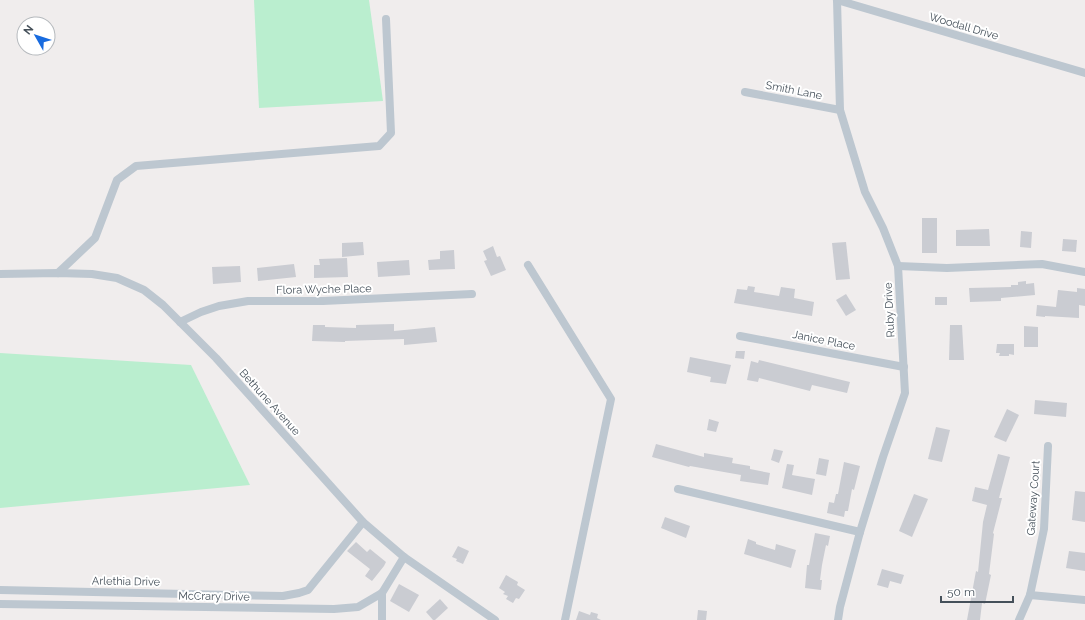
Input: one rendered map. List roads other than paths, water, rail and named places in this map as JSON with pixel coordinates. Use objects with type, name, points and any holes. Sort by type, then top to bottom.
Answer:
[{"type":"street","name":"Woodall Drive","points":[[837,0],[1085,73]]},
{"type":"street","name":"Ruby Drive","points":[[837,0],[840,110],[865,192],[883,228],[898,266],[905,393],[883,457],[860,532],[840,607],[838,620]]},
{"type":"street","points":[[58,273],[95,238],[117,180],[136,166],[379,146],[391,133],[386,19]]},
{"type":"street","name":"Smith Lane","points":[[745,92],[840,110]]},
{"type":"street","points":[[898,266],[946,268],[1042,264],[1085,272]]},
{"type":"street","points":[[528,265],[611,399],[565,620]]},
{"type":"street","name":"Bethune Avenue","points":[[0,274],[92,274],[116,278],[144,290],[163,305],[216,358],[363,522],[404,557],[495,620]]},
{"type":"street","name":"Flora Wyche Place","points":[[180,322],[201,312],[219,306],[248,301],[323,301],[472,294]]},
{"type":"street","name":"Janice Place","points":[[740,336],[904,367]]},
{"type":"street","name":"Gateway Court","points":[[1019,620],[1030,595],[1044,529],[1048,446]]},
{"type":"street","points":[[678,489],[860,532]]},
{"type":"street","name":"Arlethia Drive","points":[[0,590],[275,596],[299,594],[308,590],[363,522]]},
{"type":"street","name":"McCrary Drive","points":[[0,604],[334,609],[358,607],[382,593],[404,557]]},
{"type":"street","points":[[382,593],[382,620]]},
{"type":"street","points":[[1030,595],[1085,600]]}]
